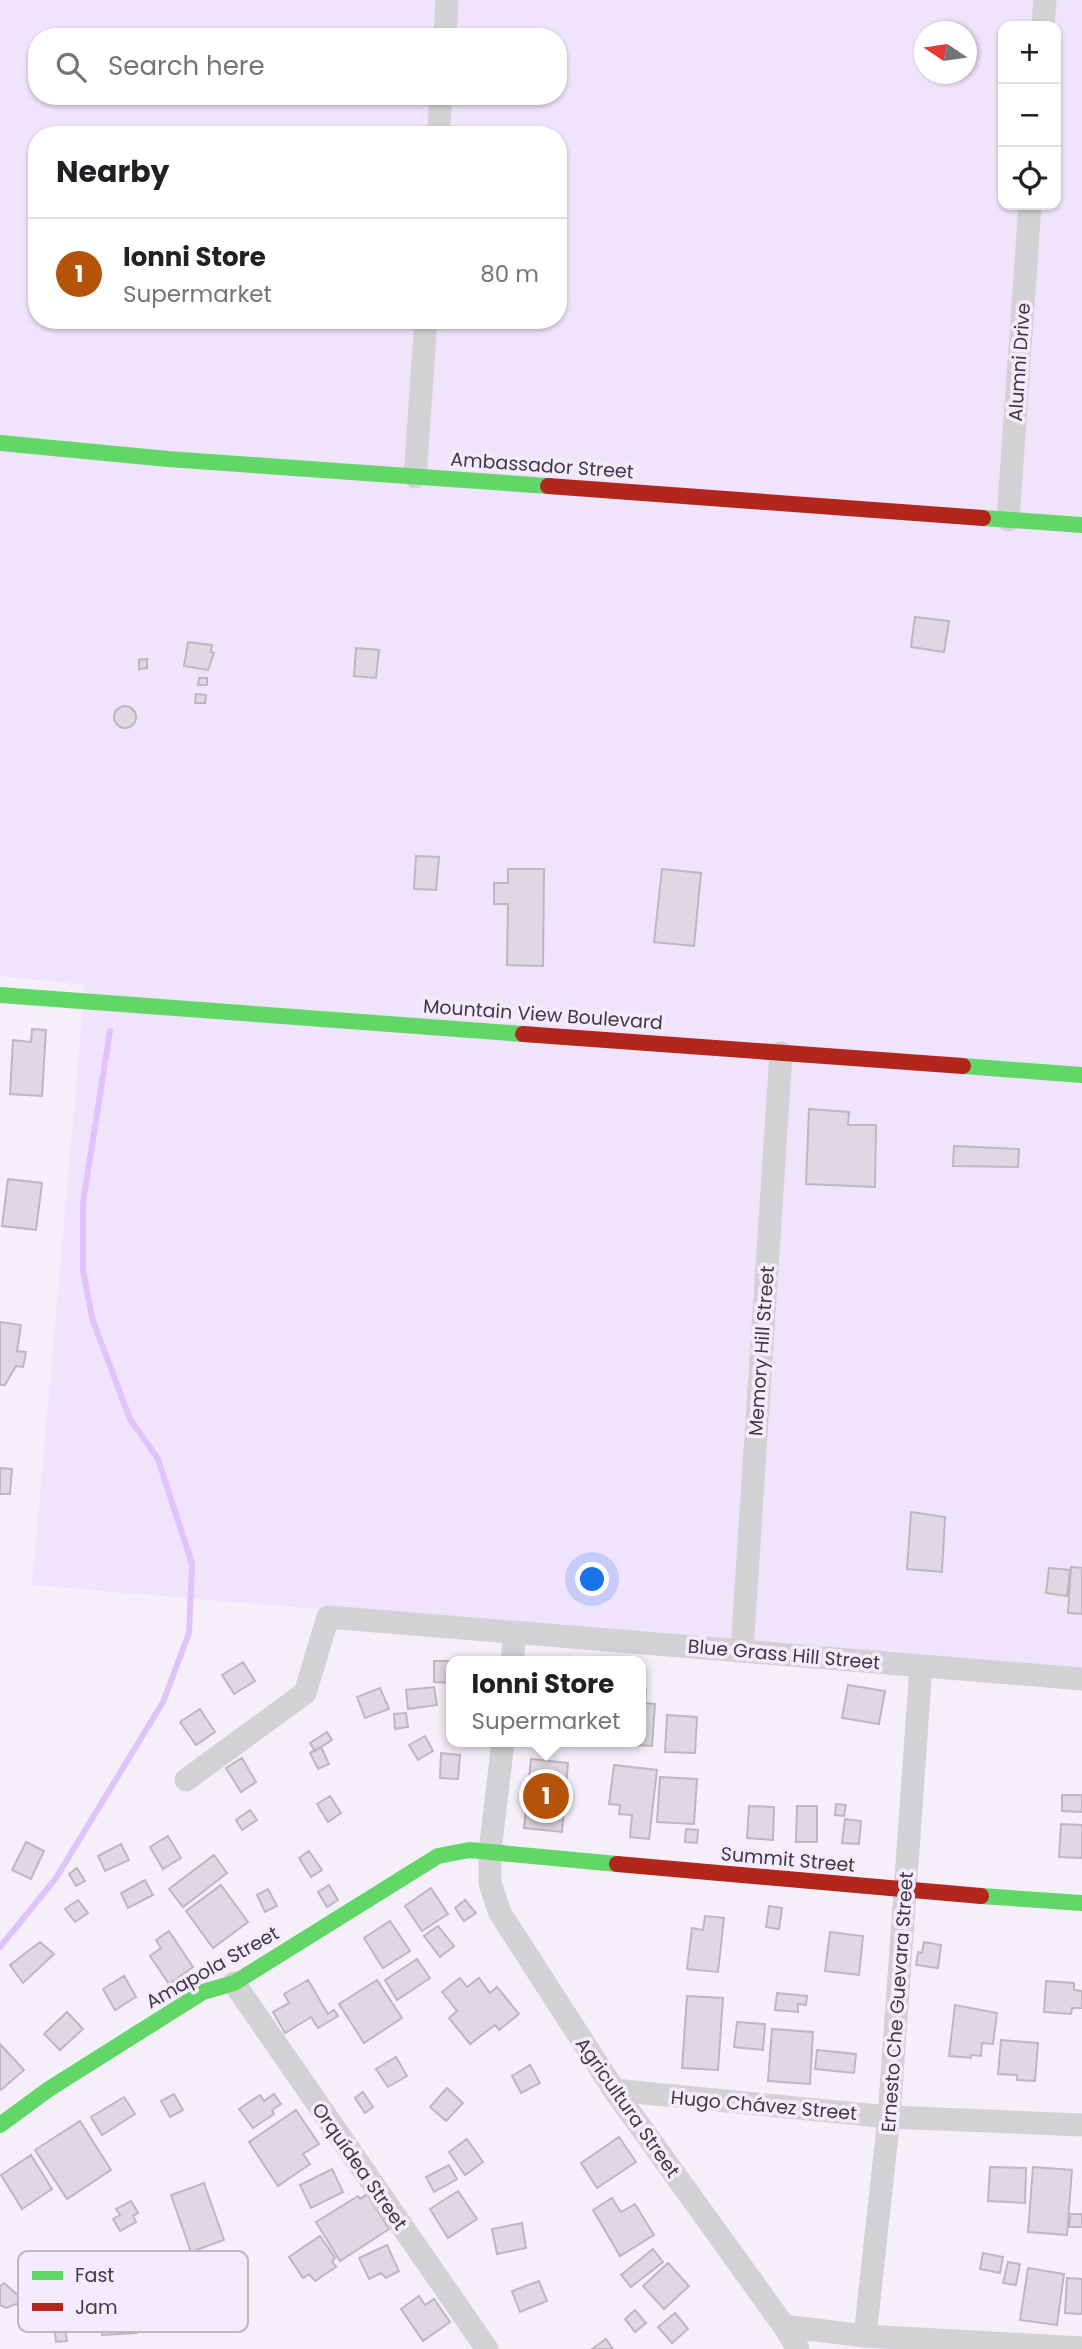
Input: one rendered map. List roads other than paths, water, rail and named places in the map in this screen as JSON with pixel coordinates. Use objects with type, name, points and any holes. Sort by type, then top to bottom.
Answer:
[{"type":"street","points":[[445,28],[447,0]]},
{"type":"street","points":[[1043,21],[1045,0]]},
{"type":"street","points":[[439,126],[440,105]]},
{"type":"street","name":"Alumni Drive","points":[[1008,520],[1030,210]]},
{"type":"street","points":[[415,477],[425,329]]},
{"type":"street","name":"Ambassador Street","points":[[0,443],[168,459],[1082,525]]},
{"type":"street","name":"Mountain View Boulevard","points":[[0,995],[1082,1075]]},
{"type":"street","name":"Memory Hill Street","points":[[742,1650],[781,1052]]},
{"type":"street","name":"Blue Grass Hill Street","points":[[186,1780],[304,1693],[328,1617],[1082,1679]]},
{"type":"street","points":[[513,1656],[515,1632]]},
{"type":"street","name":"Ernesto Che Guevara Street","points":[[865,2336],[889,2117],[921,1667]]},
{"type":"street","points":[[490,1852],[502,1747]]},
{"type":"street","name":"Amapola Street","points":[[0,2125],[49,2090],[203,1992],[234,1983],[438,1856],[469,1850],[490,1852]]},
{"type":"street","name":"Summit Street","points":[[490,1852],[906,1891],[1082,1903]]},
{"type":"street","name":"Agricultura Street","points":[[490,1852],[490,1883],[500,1913],[614,2090],[798,2349]]},
{"type":"street","name":"Orquídea Street","points":[[234,1983],[487,2349]]},
{"type":"street","name":"Hugo Chávez Street","points":[[614,2090],[889,2117],[1082,2125]]},
{"type":"street","points":[[784,2326],[865,2336],[1082,2348]]},
{"type":"waterway","points":[[0,1947],[56,1878],[163,1702],[189,1633],[192,1564],[158,1459],[130,1419],[92,1318],[83,1270],[83,1203],[110,1031]]},
{"type":"place","name":"Ionni Store","points":[[546,1796]]}]
